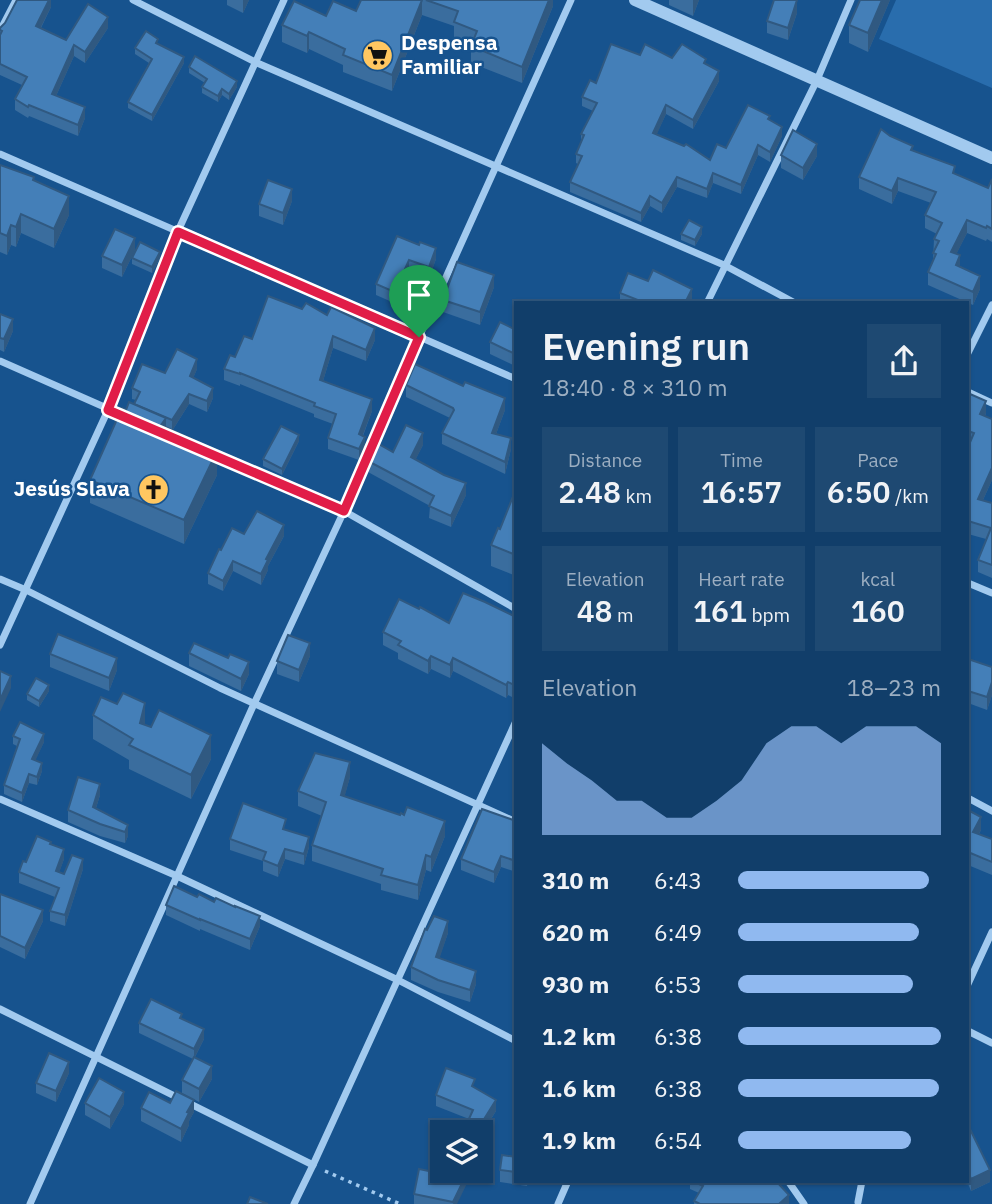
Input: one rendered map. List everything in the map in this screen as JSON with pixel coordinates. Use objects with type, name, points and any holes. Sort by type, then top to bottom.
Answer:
[{"type":"street","points":[[0,32],[16,0]]},
{"type":"street","points":[[133,0],[255,62],[724,265],[791,301]]},
{"type":"street","points":[[0,645],[108,410],[178,232],[284,0]]},
{"type":"street","points":[[30,1204],[254,704],[344,511],[571,0]]},
{"type":"street","points":[[635,0],[992,158]]},
{"type":"street","points":[[708,301],[817,80],[851,0]]},
{"type":"street","points":[[0,154],[514,378]]},
{"type":"street","points":[[969,351],[992,305]]},
{"type":"street","points":[[0,361],[133,420]]},
{"type":"street","points":[[969,393],[992,402]]},
{"type":"street","points":[[195,447],[344,511],[514,607]]},
{"type":"street","points":[[0,579],[220,688],[514,821]]},
{"type":"street","points":[[969,583],[992,593]]},
{"type":"street","points":[[294,1204],[514,725]]},
{"type":"street","points":[[0,799],[177,876],[398,980],[514,1040]]},
{"type":"street","points":[[969,799],[992,811]]},
{"type":"street","points":[[969,982],[992,932]]},
{"type":"street","points":[[0,1009],[313,1166]]},
{"type":"street","points":[[969,1032],[992,1043]]},
{"type":"street","points":[[558,1204],[567,1183]]},
{"type":"street","points":[[789,1183],[804,1204]]},
{"type":"street","points":[[858,1203],[862,1183]]},
{"type":"path","points":[[313,1166],[400,1204]]},
{"type":"shaded area","points":[[896,0],[992,0],[992,88],[879,39]]},
{"type":"building","points":[[17,0],[49,0],[36,26],[66,40],[88,4],[108,17],[85,52],[74,45],[52,94],[85,107],[78,125],[29,105],[28,107],[15,99],[27,77],[0,64],[0,28]]},
{"type":"building","points":[[361,0],[422,0],[392,75],[343,55],[345,49],[309,32],[307,36],[282,25],[294,1],[326,16],[333,1],[356,11]]},
{"type":"building","points":[[426,0],[549,0],[522,67],[471,46],[477,31],[454,22],[458,11]]},
{"type":"building","points":[[774,0],[797,0],[788,28],[767,21]]},
{"type":"building","points":[[860,0],[882,0],[868,33],[849,25]]},
{"type":"building","points":[[146,31],[158,39],[156,43],[184,57],[152,115],[128,102],[152,59],[135,48]]},
{"type":"building","points":[[611,44],[640,55],[645,44],[672,58],[682,44],[706,59],[704,63],[719,71],[693,120],[666,105],[653,133],[684,146],[686,144],[710,160],[717,144],[726,148],[748,105],[770,116],[768,119],[782,127],[770,152],[758,145],[741,185],[713,173],[707,189],[677,177],[662,203],[650,196],[641,213],[570,182],[582,156],[576,154],[584,135],[581,134],[597,103],[582,97],[590,80],[596,83]]},
{"type":"building","points":[[195,56],[237,81],[229,94],[222,89],[218,96],[202,87],[207,79],[189,67]]},
{"type":"building","points":[[881,129],[913,146],[911,150],[955,166],[953,173],[988,188],[992,179],[992,229],[967,220],[951,252],[960,255],[956,265],[980,276],[973,292],[928,272],[939,241],[934,239],[942,223],[925,215],[936,192],[898,178],[892,191],[859,177]]},
{"type":"building","points":[[793,130],[817,144],[803,168],[781,155]]},
{"type":"building","points":[[0,165],[34,177],[33,180],[69,196],[54,229],[21,214],[16,227],[11,225],[7,236],[0,233]]},
{"type":"building","points":[[268,180],[292,189],[283,213],[259,204]]},
{"type":"building","points":[[689,220],[702,227],[695,240],[681,234]]},
{"type":"building","points":[[115,229],[135,238],[122,265],[102,256]]},
{"type":"building","points":[[397,236],[419,245],[420,242],[436,248],[429,267],[409,260],[397,287],[394,285],[392,291],[376,284]]},
{"type":"building","points":[[140,242],[160,252],[152,267],[132,258]]},
{"type":"building","points":[[457,262],[494,275],[480,312],[443,300]]},
{"type":"building","points":[[653,270],[692,289],[686,301],[638,301],[620,293],[628,273],[648,281]]},
{"type":"building","points":[[268,296],[302,309],[306,303],[327,315],[331,307],[375,328],[366,350],[333,336],[320,380],[372,399],[359,434],[365,437],[359,449],[328,438],[336,414],[314,406],[315,403],[224,369],[230,355],[235,357],[244,336],[252,339]]},
{"type":"building","points":[[0,314],[13,319],[4,339],[0,338]]},
{"type":"building","points":[[500,322],[514,329],[513,353],[490,342]]},
{"type":"building","points":[[177,349],[197,359],[190,376],[213,388],[207,401],[189,394],[172,420],[134,404],[140,392],[132,388],[142,364],[165,373]]},
{"type":"building","points":[[415,364],[463,386],[465,382],[505,398],[492,433],[511,438],[505,462],[442,433],[454,410],[406,385]]},
{"type":"building","points":[[970,394],[986,401],[980,414],[992,419],[992,468],[978,499],[992,503],[992,565],[978,560],[991,528],[969,521],[969,445],[974,433],[969,431]]},
{"type":"building","name":"Jesús Slava","points":[[129,402],[166,418],[161,425],[217,451],[184,520],[90,480],[122,408],[126,410]]},
{"type":"building","points":[[406,425],[423,433],[411,457],[444,475],[466,483],[451,516],[429,506],[434,496],[368,461],[375,442],[393,452]]},
{"type":"building","points":[[281,426],[299,435],[282,469],[263,459]]},
{"type":"building","points":[[514,494],[514,554],[491,545],[498,528],[500,529]]},
{"type":"building","points":[[257,511],[284,525],[261,574],[233,561],[223,581],[208,573],[232,528],[244,534]]},
{"type":"building","points":[[463,593],[514,616],[514,685],[508,682],[506,685],[453,658],[450,665],[431,656],[428,661],[398,645],[401,641],[383,632],[399,599],[449,623]]},
{"type":"building","points":[[58,634],[117,658],[109,678],[50,654]]},
{"type":"building","points":[[288,635],[310,643],[299,670],[277,661]]},
{"type":"building","points":[[194,643],[228,658],[230,654],[249,662],[241,679],[189,653]]},
{"type":"building","points":[[969,659],[992,667],[992,682],[987,697],[969,691]]},
{"type":"building","points":[[0,671],[11,676],[0,700]]},
{"type":"building","points":[[36,678],[49,685],[39,701],[27,694]]},
{"type":"building","points":[[123,693],[145,703],[140,723],[151,727],[159,710],[211,735],[191,775],[129,745],[133,739],[93,715],[101,697],[117,704]]},
{"type":"building","points":[[20,722],[44,734],[32,759],[42,763],[37,777],[29,774],[22,793],[4,785],[20,739],[13,736]]},
{"type":"building","points":[[315,753],[350,762],[341,795],[400,815],[404,815],[407,807],[445,821],[431,857],[426,855],[418,885],[381,875],[383,869],[312,845],[326,802],[298,791]]},
{"type":"building","points":[[78,777],[100,784],[93,807],[128,825],[125,832],[68,810]]},
{"type":"building","points":[[243,803],[286,819],[283,829],[309,837],[304,854],[285,849],[278,866],[263,860],[266,852],[230,839]]},
{"type":"building","points":[[482,809],[514,820],[514,860],[501,856],[494,872],[461,859]]},
{"type":"building","points":[[969,811],[981,817],[973,832],[992,839],[992,862],[969,852]]},
{"type":"building","points":[[37,836],[64,849],[56,871],[64,874],[72,855],[83,859],[65,915],[50,911],[59,888],[19,872]]},
{"type":"building","points":[[174,886],[197,897],[199,894],[214,902],[216,898],[260,916],[250,939],[166,905]]},
{"type":"building","points":[[0,894],[43,910],[25,948],[0,936]]},
{"type":"building","points":[[434,916],[448,921],[436,957],[476,971],[470,990],[438,980],[411,967],[425,929],[427,930]]},
{"type":"building","points":[[151,999],[182,1014],[180,1018],[204,1029],[194,1049],[139,1023]]},
{"type":"building","points":[[49,1053],[69,1062],[56,1091],[36,1083]]},
{"type":"building","points":[[194,1057],[212,1066],[199,1089],[182,1080]]},
{"type":"building","points":[[446,1068],[475,1079],[472,1086],[496,1100],[484,1120],[468,1120],[473,1110],[436,1095]]},
{"type":"building","points":[[99,1078],[124,1092],[110,1117],[85,1103]]},
{"type":"building","points":[[176,1091],[194,1100],[181,1129],[141,1108],[149,1092],[170,1103]]},
{"type":"building","points":[[969,1127],[990,1170],[971,1179],[969,1174]]},
{"type":"building","points":[[502,1155],[514,1157],[514,1172],[500,1170]]},
{"type":"building","points":[[419,1169],[430,1171],[430,1183],[462,1183],[453,1202],[414,1194]]},
{"type":"building","points":[[697,1183],[778,1183],[789,1195],[779,1204],[700,1204],[694,1201],[703,1186]]},
{"type":"building","points":[[250,1197],[268,1204],[247,1204]]},
{"type":"place","name":"Despensa Familiar","points":[[378,55]]},
{"type":"place","name":"Jesús Slava","points":[[153,489]]},
{"type":"route","points":[[178,232],[419,337],[344,511],[108,410],[178,232]]}]
